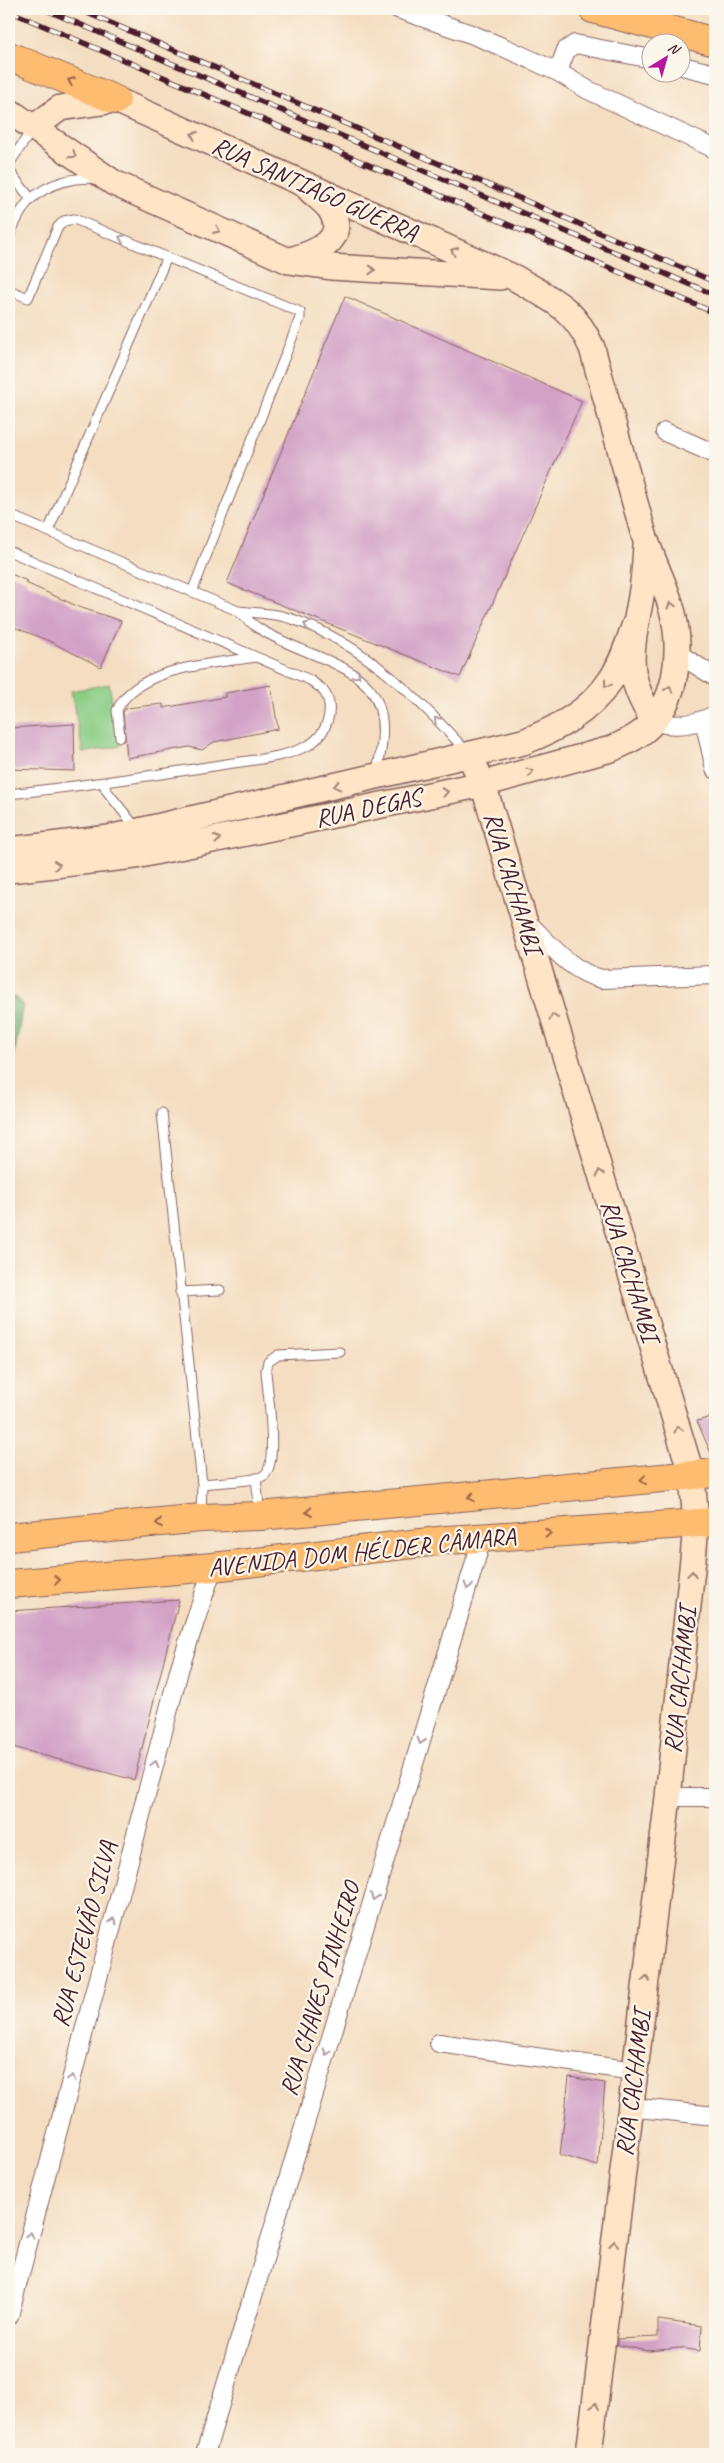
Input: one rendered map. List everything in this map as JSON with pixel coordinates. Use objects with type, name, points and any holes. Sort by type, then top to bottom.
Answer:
[{"type":"main road","points":[[593,9],[715,42]]},
{"type":"main road","points":[[9,56],[116,100]]},
{"type":"main road","points":[[33,128],[60,108],[116,100]]},
{"type":"main road","name":"RUA SANTIAGO GUERRA","points":[[116,100],[515,278],[560,305],[575,317],[584,330],[592,348],[647,544],[671,604],[677,632],[677,654],[671,686],[662,709],[654,722]]},
{"type":"main road","name":"RUA SANTIAGO GUERRA","points":[[9,111],[114,183],[289,261],[331,267],[515,278]]},
{"type":"main road","points":[[289,261],[318,251],[327,245],[334,234],[334,222],[330,208],[302,183]]},
{"type":"main road","name":"RUA SANTIAGO GUERRA","points":[[635,624],[645,576],[647,544]]},
{"type":"main road","points":[[635,624],[631,644],[631,665],[635,685],[642,704],[654,722]]},
{"type":"main road","name":"RUA DEGAS","points":[[9,850],[109,838],[470,756],[523,742],[553,731],[573,718],[595,699],[610,681],[635,624]]},
{"type":"main road","name":"RUA DEGAS","points":[[9,870],[135,856],[482,784],[611,748],[630,740],[654,722]]},
{"type":"main road","name":"RUA CACHAMBI","points":[[470,756],[482,784],[704,1474],[706,1523],[668,1797],[589,2454]]},
{"type":"main road","points":[[9,832],[109,838]]},
{"type":"main road","name":"AVENIDA DOM HÉLDER CÂMARA","points":[[9,1537],[201,1518],[260,1516],[519,1493],[704,1474]]},
{"type":"main road","points":[[482,1539],[494,1508],[504,1499],[519,1493]]},
{"type":"main road","name":"AVENIDA DOM HÉLDER CÂMARA","points":[[9,1584],[213,1567],[447,1540],[482,1539],[642,1525],[706,1523]]},
{"type":"street","points":[[398,9],[471,34],[558,72],[588,90],[715,149]]},
{"type":"street","points":[[558,72],[566,50],[575,44],[642,57]]},
{"type":"street","points":[[692,68],[715,74]]},
{"type":"street","points":[[665,432],[715,454]]},
{"type":"street","points":[[677,654],[715,677]]},
{"type":"street","points":[[654,722],[666,726],[709,718],[715,769]]},
{"type":"street","points":[[524,919],[568,962],[588,976],[602,979],[715,975]]},
{"type":"street","name":"RUA CHAVES PINHEIRO","points":[[205,2454],[482,1539]]},
{"type":"street","name":"RUA ESTEVÃO SILVA","points":[[9,2316],[180,1667],[213,1567]]},
{"type":"street","points":[[668,1797],[715,1797]]},
{"type":"street","points":[[439,2043],[634,2071]]},
{"type":"street","points":[[630,2107],[715,2116]]},
{"type":"lane","points":[[9,164],[33,128]]},
{"type":"lane","points":[[9,171],[31,199]]},
{"type":"lane","points":[[9,236],[31,199],[53,185],[75,179],[96,178],[114,183]]},
{"type":"lane","points":[[9,290],[28,298],[58,227],[64,221],[74,219],[294,308],[301,314],[192,592]]},
{"type":"lane","points":[[48,531],[167,257]]},
{"type":"lane","points":[[9,515],[238,611],[266,633],[346,668],[360,677],[371,689],[377,703],[382,734],[380,757],[375,778]]},
{"type":"lane","points":[[9,551],[310,680],[322,690],[326,698],[328,717],[322,736],[309,745],[280,755],[104,783],[9,794]]},
{"type":"lane","points":[[238,611],[264,613],[294,619],[342,642],[369,659],[392,678],[439,722],[470,756]]},
{"type":"lane","points":[[120,738],[117,710],[129,693],[141,683],[178,670],[256,656]]},
{"type":"lane","points":[[104,783],[106,790],[139,831]]},
{"type":"lane","points":[[162,1112],[202,1484],[201,1518]]},
{"type":"lane","points":[[180,1292],[220,1290]]},
{"type":"lane","points":[[202,1484],[264,1476],[271,1466],[271,1437],[266,1370],[268,1362],[278,1355],[340,1352]]},
{"type":"lane","points":[[256,1478],[260,1516]]},
{"type":"green space","points":[[109,684],[120,746],[83,753],[71,691]]},
{"type":"green space","points":[[9,996],[15,997],[23,1005],[9,1086]]},
{"type":"building","points":[[345,296],[582,401],[460,677],[227,583]]},
{"type":"building","points":[[9,573],[27,581],[26,583],[79,607],[121,621],[101,667],[49,641],[9,625]]},
{"type":"building","points":[[271,685],[278,729],[214,742],[202,750],[189,747],[127,758],[123,712],[126,708],[163,704],[163,708],[225,697],[225,693]]},
{"type":"building","points":[[74,724],[75,771],[9,769],[9,728]]},
{"type":"building","points":[[715,1416],[715,1458],[713,1458],[697,1421]]},
{"type":"building","points":[[179,1600],[134,1780],[9,1746],[9,1611]]},
{"type":"building","points":[[569,2077],[605,2083],[598,2166],[560,2155]]},
{"type":"building","points":[[658,2320],[702,2326],[700,2351],[680,2348],[648,2351],[617,2345],[617,2339],[658,2337]]},
{"type":"railway","points":[[44,9],[715,295]]},
{"type":"railway","points":[[78,9],[715,282]]},
{"type":"railway","points":[[9,11],[715,313]]}]
